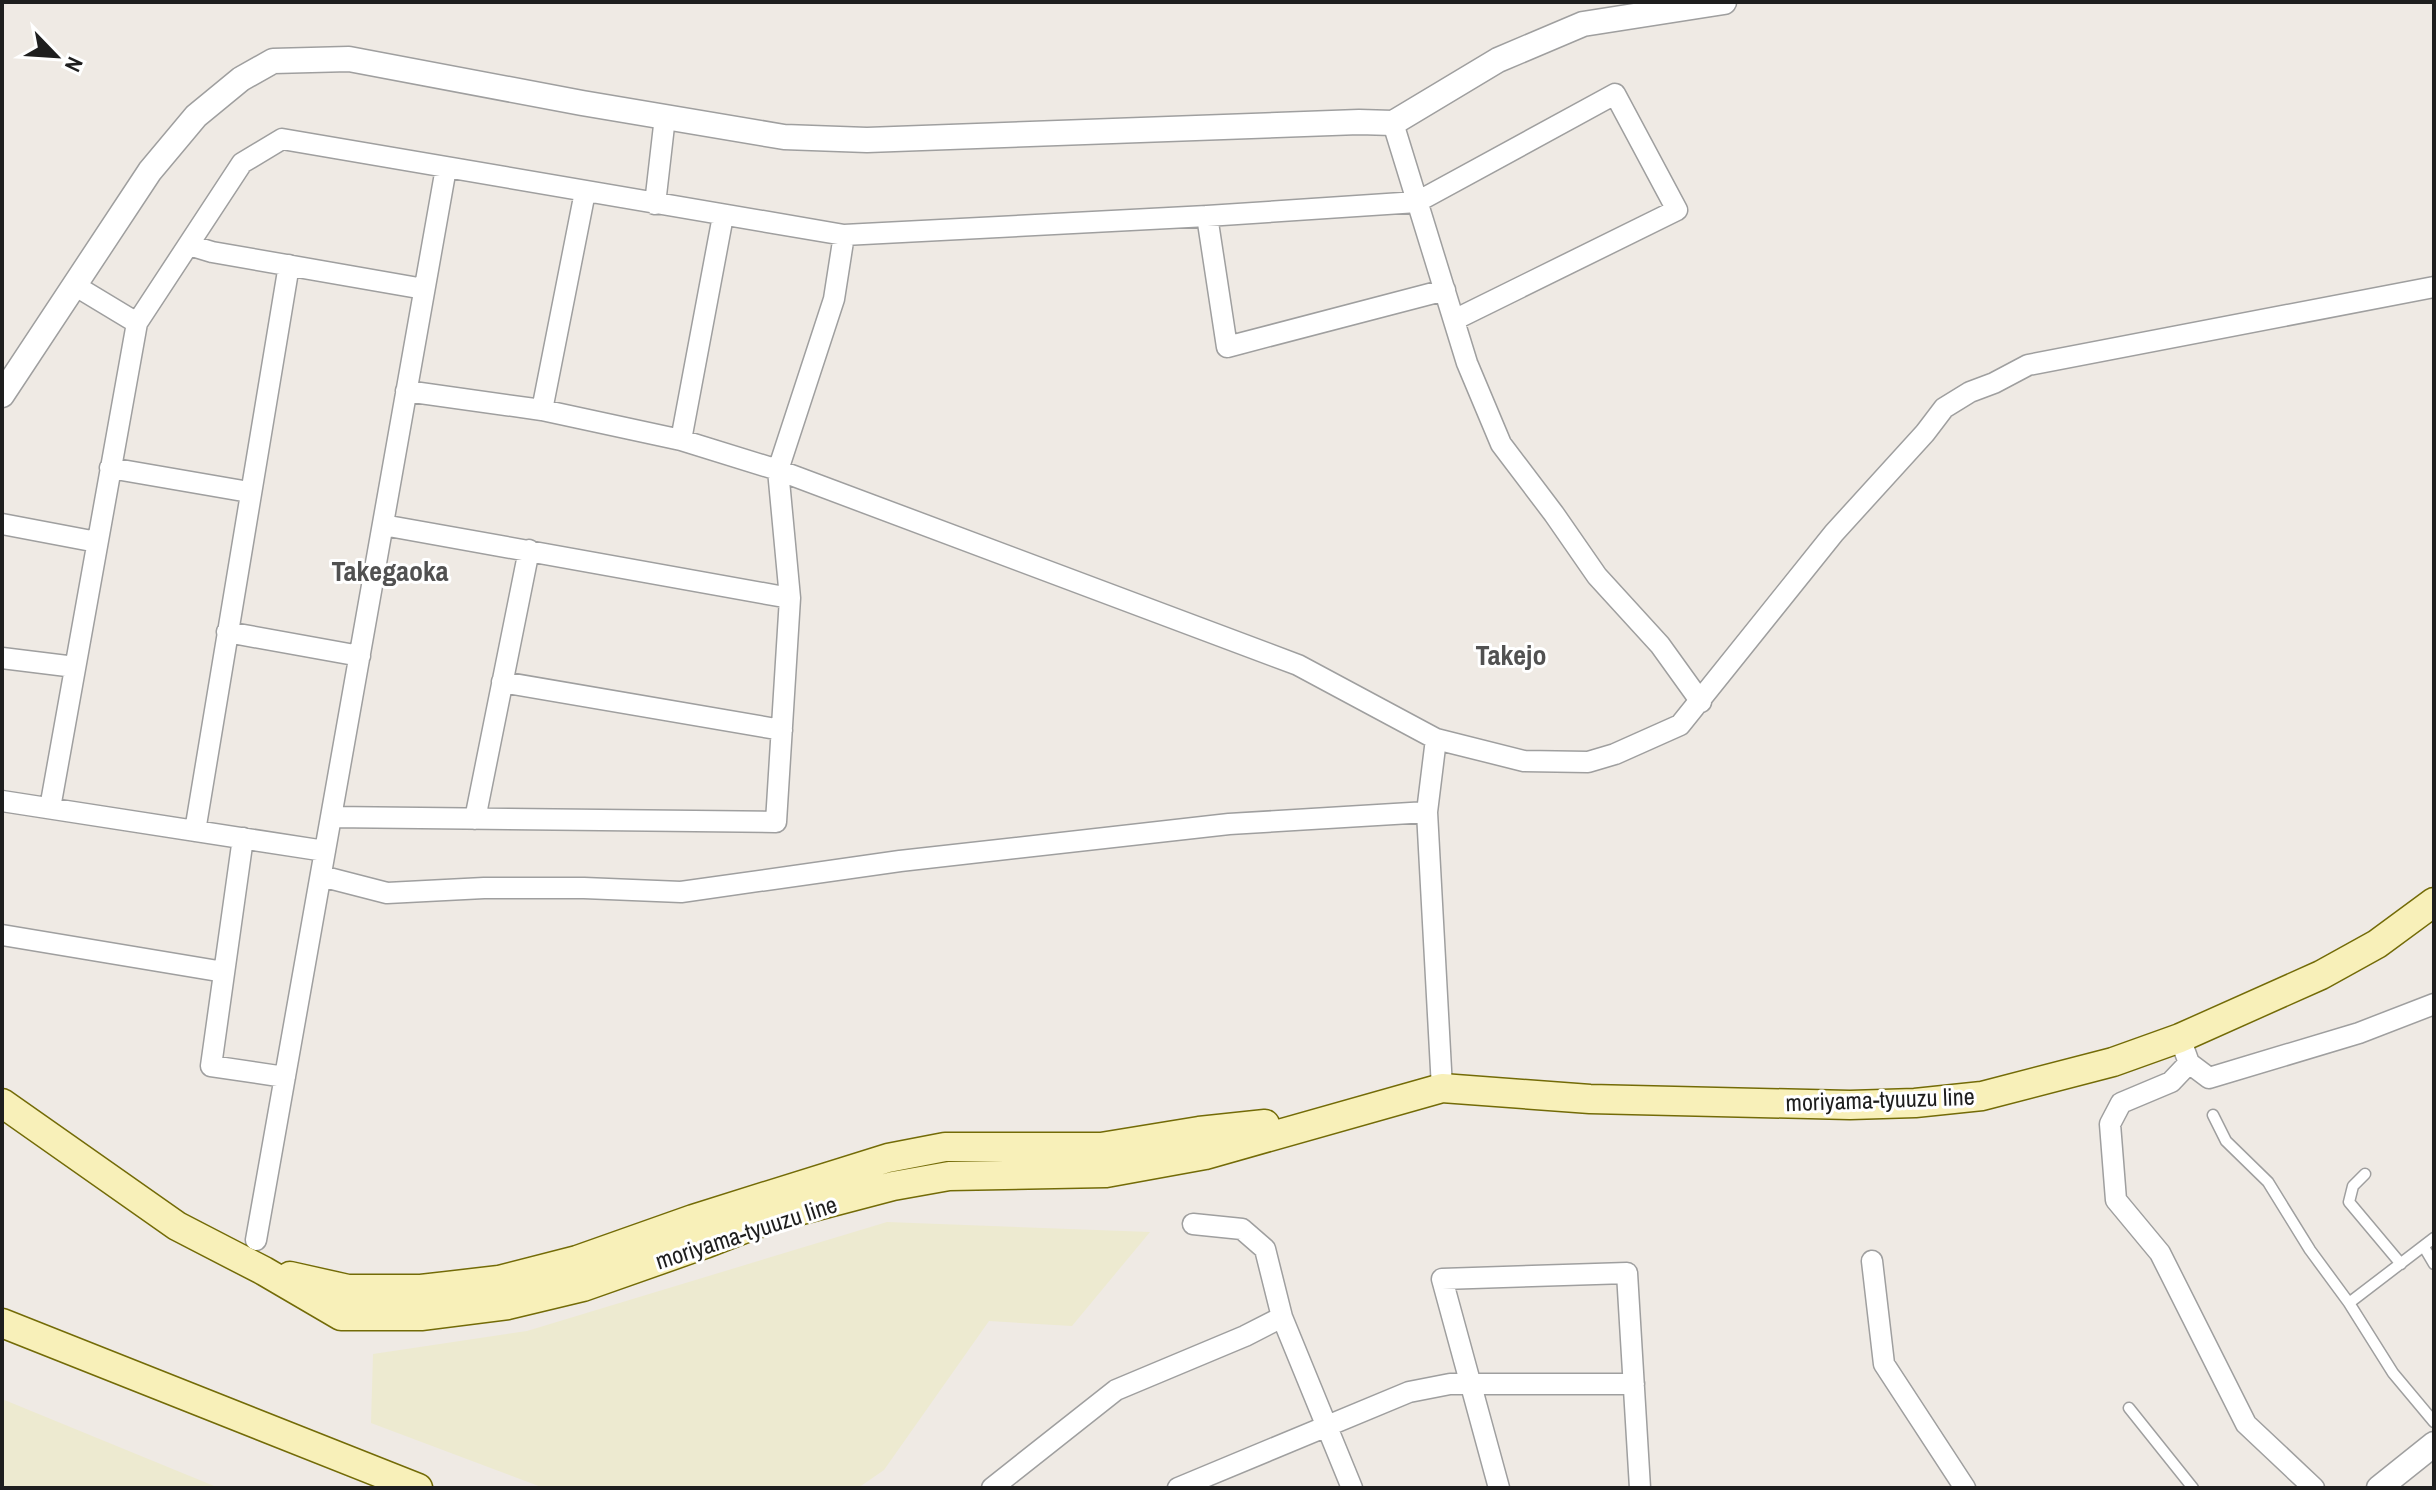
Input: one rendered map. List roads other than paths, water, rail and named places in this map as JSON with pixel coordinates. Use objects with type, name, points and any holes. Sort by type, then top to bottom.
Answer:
[{"type":"main road","name":"moriyama-tyuuzu line","points":[[2,1103],[177,1226],[264,1271],[341,1316],[421,1316],[508,1305],[583,1287],[775,1217],[893,1186],[949,1176],[1106,1173],[1205,1155],[1442,1088],[1590,1099],[1850,1105],[1915,1103],[1982,1096],[2113,1062],[2184,1051],[2377,944],[2434,902]]},
{"type":"main road","points":[[2,1323],[418,1488]]},
{"type":"street","points":[[2,395],[150,171],[196,116],[241,79],[273,61],[349,59],[784,137],[867,140],[1393,123],[1449,87],[1545,38],[1583,24],[1724,2]]},
{"type":"street","points":[[50,808],[137,323],[242,163],[282,139],[844,235],[1417,202],[1615,94],[1677,210],[1454,320]]},
{"type":"street","points":[[655,204],[665,117]]},
{"type":"street","points":[[1393,123],[1467,363],[1501,444],[1597,576],[1660,645],[1701,702]]},
{"type":"street","points":[[256,1240],[446,168]]},
{"type":"street","points":[[542,410],[585,192]]},
{"type":"street","points":[[681,440],[723,216]]},
{"type":"street","points":[[1207,216],[1227,347],[1445,290]]},
{"type":"street","points":[[331,817],[776,822],[790,598],[778,470],[834,299],[844,235]]},
{"type":"street","points":[[189,245],[424,289]]},
{"type":"street","points":[[195,831],[289,265]]},
{"type":"street","points":[[74,285],[137,323]]},
{"type":"street","points":[[406,391],[542,410],[681,440],[778,470],[1283,659],[1436,739],[1524,761],[1588,762],[1615,754],[1680,725],[1874,487],[1944,408],[1970,392],[2028,365],[2434,287]]},
{"type":"street","points":[[110,468],[249,492]]},
{"type":"street","points":[[2,524],[97,542]]},
{"type":"street","points":[[383,525],[790,598]]},
{"type":"street","points":[[475,819],[529,550]]},
{"type":"street","points":[[227,632],[360,656]]},
{"type":"street","points":[[2,658],[75,667]]},
{"type":"street","points":[[502,682],[782,730]]},
{"type":"street","points":[[1436,739],[1427,812],[1442,1088]]},
{"type":"street","points":[[2,801],[325,851]]},
{"type":"street","points":[[321,876],[387,893],[570,888],[681,892],[900,861],[1229,824],[1427,812]]},
{"type":"street","points":[[243,838],[211,1066],[285,1077]]},
{"type":"street","points":[[2,935],[224,972]]},
{"type":"street","points":[[2314,1488],[2246,1424],[2160,1253],[2116,1200],[2110,1124],[2121,1103],[2171,1082],[2184,1051],[2209,1078],[2359,1033],[2434,1004]]},
{"type":"street","points":[[1193,1224],[1242,1229],[1265,1249],[1282,1317],[1352,1488]]},
{"type":"street","points":[[1872,1261],[1884,1364],[1965,1488]]},
{"type":"street","points":[[1499,1488],[1442,1279],[1627,1273],[1640,1488]]},
{"type":"street","points":[[1006,1484],[1116,1390],[1245,1336],[1282,1317]]},
{"type":"street","points":[[1178,1488],[1409,1392],[1450,1384],[1634,1384]]},
{"type":"street","points":[[2379,1488],[2434,1444]]},
{"type":"lane","points":[[2213,1115],[2226,1141],[2268,1182],[2393,1373],[2434,1422]]},
{"type":"lane","points":[[2365,1174],[2353,1186],[2349,1202],[2401,1264]]},
{"type":"lane","points":[[2349,1303],[2434,1238]]},
{"type":"lane","points":[[2424,1247],[2434,1264]]},
{"type":"lane","points":[[2129,1408],[2193,1488]]},
{"type":"district","name":"Takegaoka","points":[[390,571]]},
{"type":"district","name":"Takejo","points":[[1511,655]]}]
